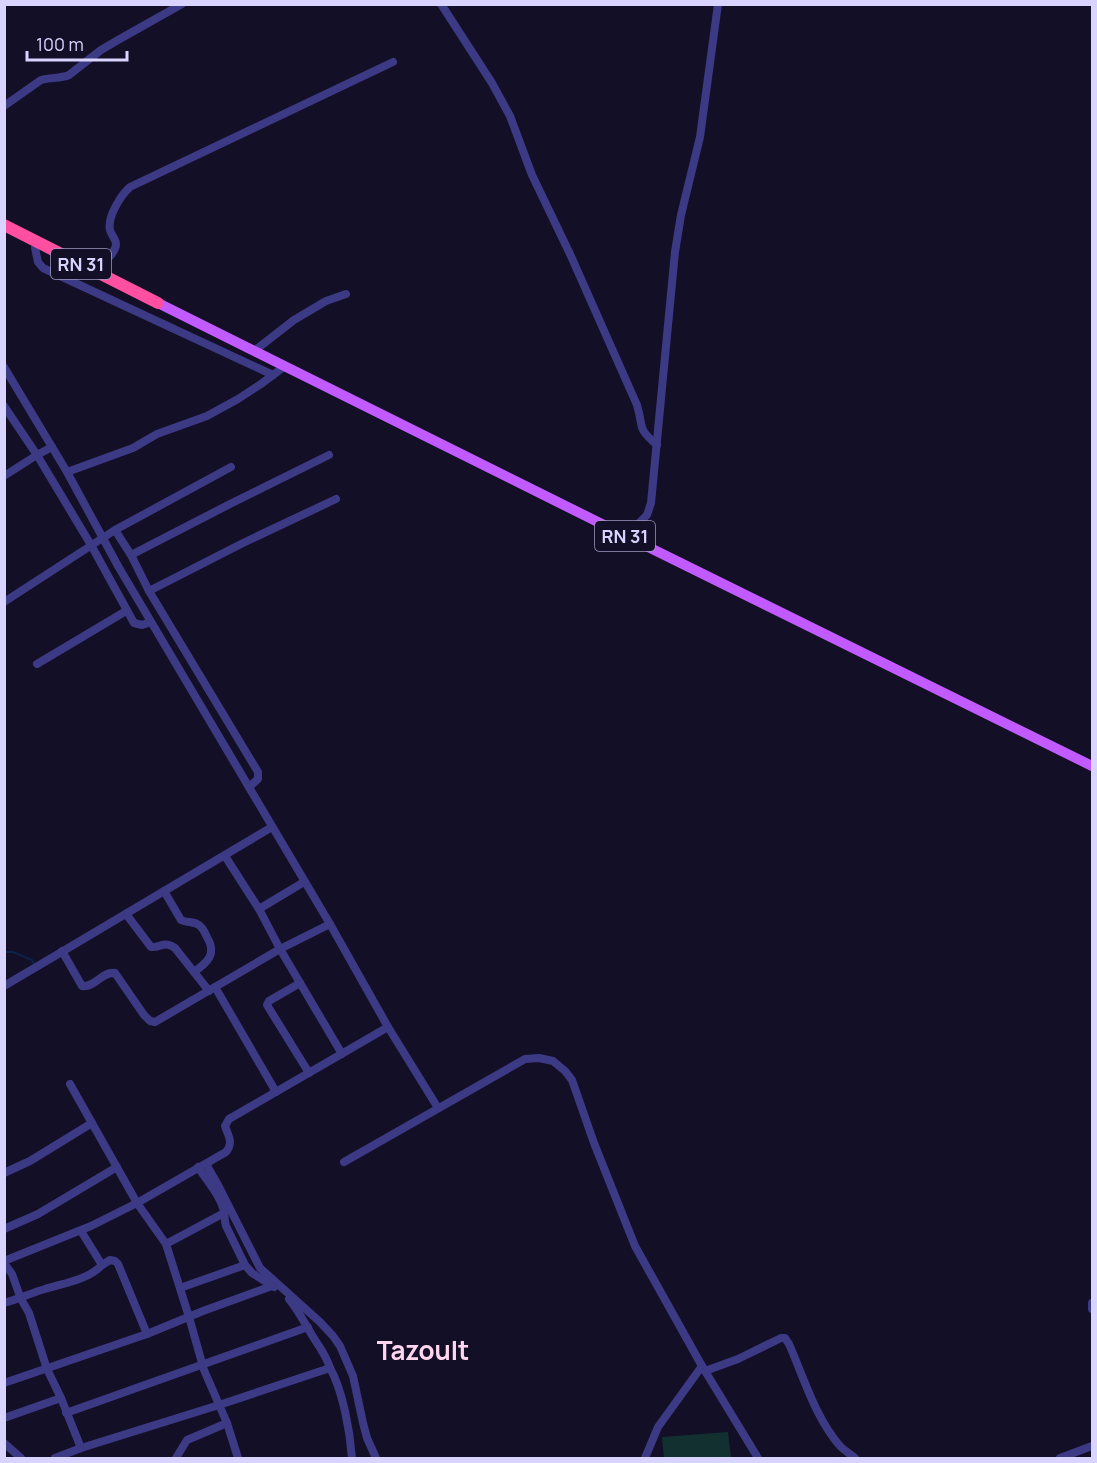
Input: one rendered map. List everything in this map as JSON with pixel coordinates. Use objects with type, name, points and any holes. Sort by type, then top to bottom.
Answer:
[{"type":"highway","name":"RN 31","points":[[4,225],[158,303]]},
{"type":"highway","name":"RN 31","points":[[4,234],[158,303]]},
{"type":"main road","name":"RN 31","points":[[158,303],[1092,766]]},
{"type":"street","points":[[4,106],[41,80],[63,78],[69,75],[109,45],[182,4]]},
{"type":"street","points":[[441,4],[492,83],[510,116],[532,175],[637,405],[641,429],[657,445]]},
{"type":"street","points":[[626,536],[647,515],[649,510],[675,252],[681,215],[700,137],[718,4]]},
{"type":"street","points":[[95,271],[113,252],[115,240],[110,230],[113,214],[120,199],[130,187],[393,62]]},
{"type":"street","points":[[35,248],[38,262],[43,268],[273,375]]},
{"type":"street","points":[[254,351],[294,320],[326,301],[346,294]]},
{"type":"street","points":[[67,472],[134,448],[157,434],[207,416],[238,399],[285,366]]},
{"type":"street","points":[[4,367],[388,1027],[438,1108]]},
{"type":"street","points":[[4,406],[37,455],[91,545],[134,623],[142,625],[151,622]]},
{"type":"street","points":[[4,476],[52,447]]},
{"type":"street","points":[[131,555],[329,455]]},
{"type":"street","points":[[4,602],[115,530],[231,467]]},
{"type":"street","points":[[149,591],[336,499]]},
{"type":"street","points":[[115,530],[258,772],[258,779],[249,788]]},
{"type":"street","points":[[37,664],[126,611]]},
{"type":"street","points":[[4,986],[272,827]]},
{"type":"street","points":[[225,856],[259,909],[342,1054]]},
{"type":"street","points":[[259,909],[304,882]]},
{"type":"street","points":[[164,891],[181,920],[199,925],[212,944],[208,960],[194,972]]},
{"type":"street","points":[[126,914],[149,945],[153,947],[170,945],[212,989],[276,1092]]},
{"type":"street","points":[[62,951],[80,983],[85,987],[110,972],[115,973],[144,1015],[152,1022],[280,949],[330,924]]},
{"type":"street","points":[[300,983],[268,1001],[267,1005],[309,1073]]},
{"type":"street","points":[[81,1448],[47,1369],[29,1313],[12,1274],[4,1262],[81,1231],[137,1203],[226,1152],[231,1141],[226,1128],[227,1121],[388,1027]]},
{"type":"street","points":[[344,1162],[525,1059],[539,1058],[552,1061],[572,1080],[635,1246],[703,1368],[758,1458]]},
{"type":"street","points":[[70,1084],[137,1203],[166,1244],[204,1370],[227,1423],[238,1458]]},
{"type":"street","points":[[4,1173],[30,1161],[92,1124]]},
{"type":"street","points":[[202,1166],[224,1213],[223,1219],[226,1226],[245,1265],[252,1273],[289,1299],[326,1356],[342,1402],[352,1458]]},
{"type":"street","points":[[202,1166],[218,1185],[260,1268],[320,1322],[340,1346],[353,1376],[367,1438],[376,1458]]},
{"type":"street","points":[[4,1229],[38,1214],[117,1167]]},
{"type":"street","points":[[166,1244],[224,1213]]},
{"type":"street","points":[[81,1231],[102,1265]]},
{"type":"street","points":[[4,1303],[73,1282],[96,1271],[110,1260],[115,1261],[147,1334]]},
{"type":"street","points":[[180,1288],[245,1265]]},
{"type":"street","points":[[4,1383],[147,1334],[272,1286]]},
{"type":"street","points":[[1092,1303],[1092,1309]]},
{"type":"street","points":[[66,1413],[308,1327]]},
{"type":"street","points":[[645,1458],[658,1427],[703,1368],[728,1363],[781,1338],[785,1338],[789,1344],[814,1406],[827,1428],[841,1446],[855,1458]]},
{"type":"street","points":[[55,1458],[330,1368]]},
{"type":"street","points":[[4,1418],[61,1398]]},
{"type":"street","points":[[176,1458],[187,1440],[227,1423]]},
{"type":"street","points":[[4,1443],[19,1458]]},
{"type":"street","points":[[1060,1458],[1092,1446]]},
{"type":"green space","points":[[728,1432],[731,1458],[664,1458],[662,1437]]},
{"type":"waterway","points":[[4,952],[13,952],[32,960],[34,964]]},
{"type":"district","name":"Tazoult","points":[[423,1350]]}]
